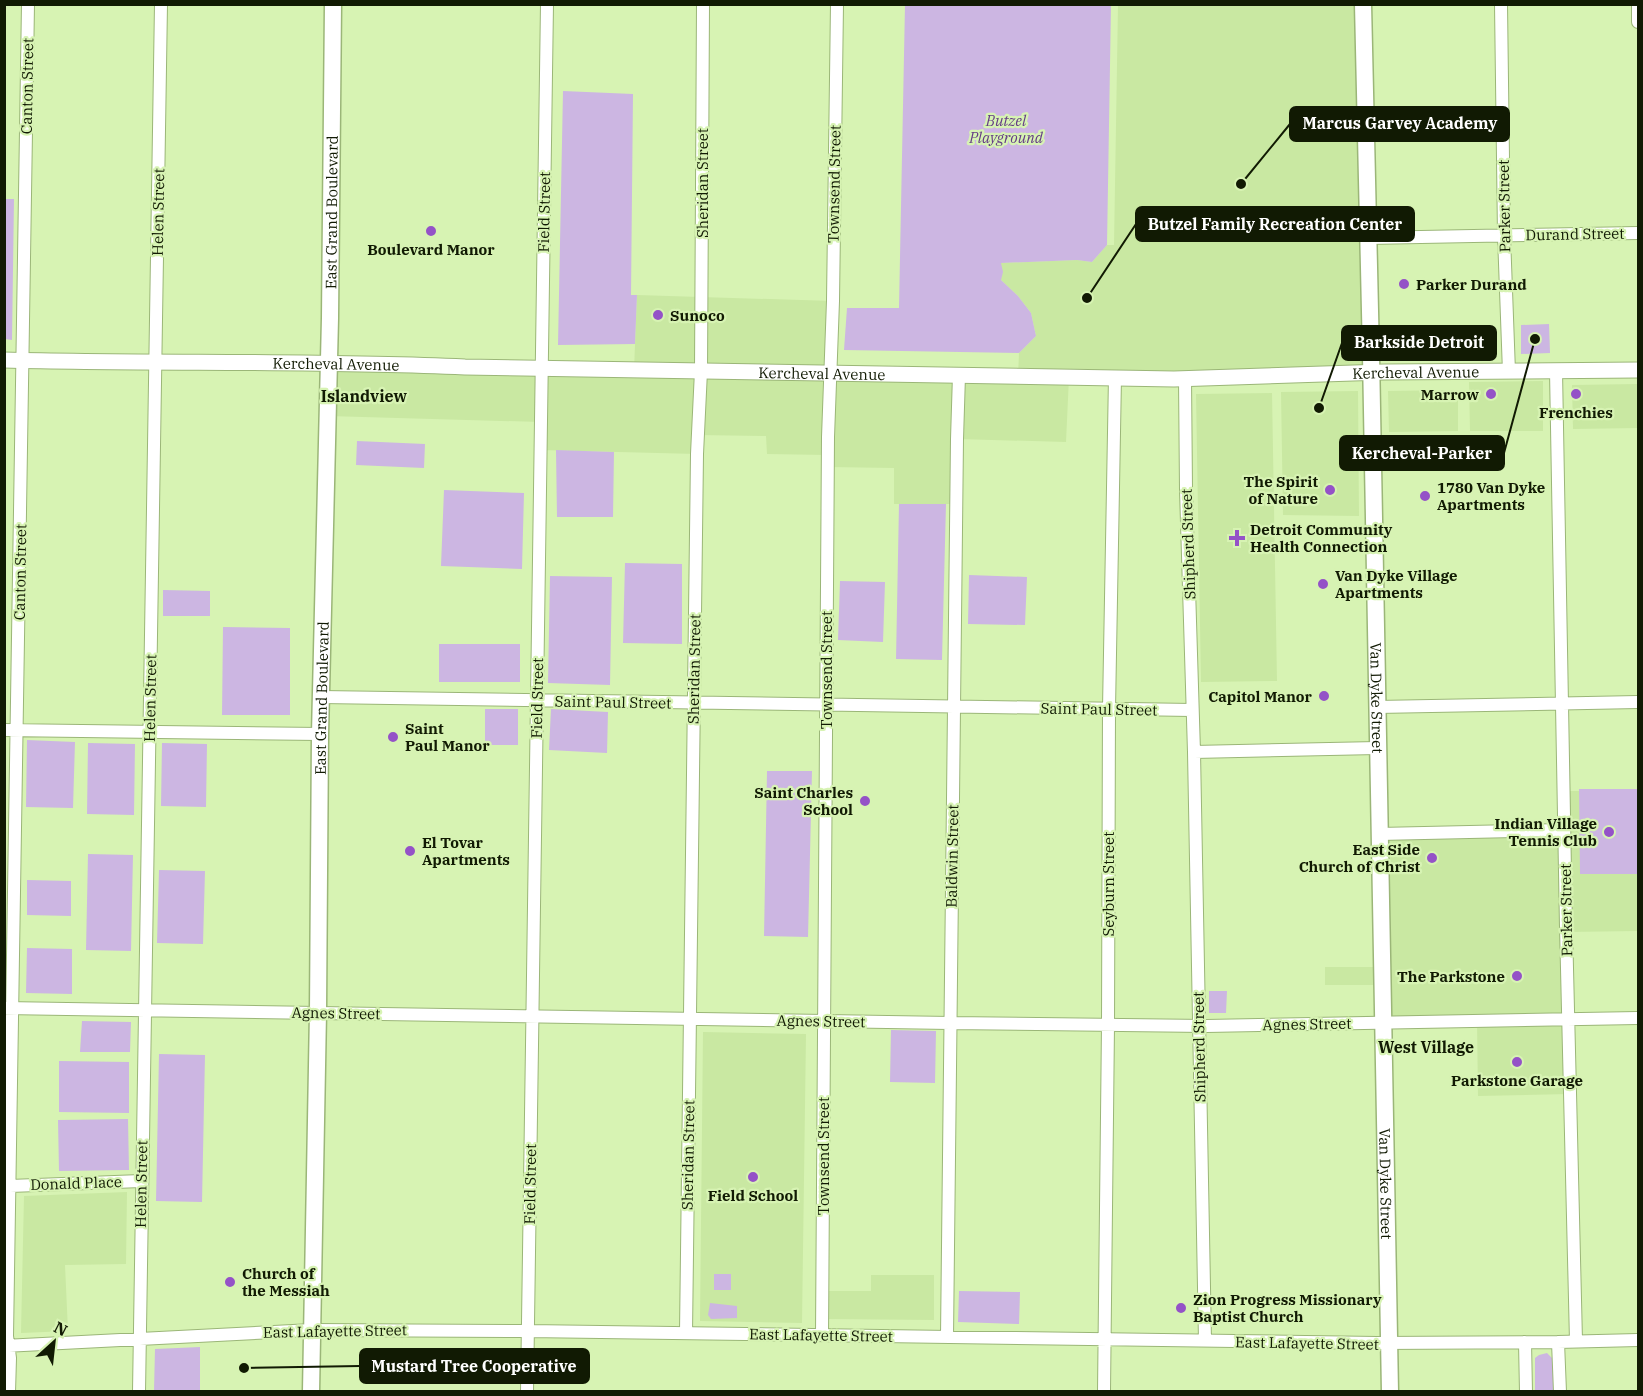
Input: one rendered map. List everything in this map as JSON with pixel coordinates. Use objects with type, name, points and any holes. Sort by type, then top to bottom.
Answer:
[{"type":"main road","name":"East Grand Boulevard","points":[[311,1392],[333,4]]},
{"type":"main road","name":"Van Dyke Street","points":[[1363,4],[1390,1392]]},
{"type":"street","name":"Canton Street","points":[[9,1392],[10,1358],[7,1346],[10,1186],[11,730],[23,360],[28,4]]},
{"type":"street","name":"Helen Street","points":[[139,1392],[161,4]]},
{"type":"street","name":"Field Street","points":[[527,1392],[547,4]]},
{"type":"street","name":"Sheridan Street","points":[[686,1333],[703,4]]},
{"type":"street","name":"Townsend Street","points":[[822,1335],[828,437],[837,4]]},
{"type":"street","name":"Parker Street","points":[[1501,4],[1504,236],[1509,372]]},
{"type":"street","points":[[1638,4],[1638,22]]},
{"type":"street","name":"Durand Street","points":[[1368,238],[1638,233]]},
{"type":"street","name":"Kercheval Avenue","points":[[4,360],[328,363],[1185,378],[1371,372],[1638,370]]},
{"type":"street","name":"Parker Street","points":[[1556,371],[1561,703],[1576,1341]]},
{"type":"street","name":"Baldwin Street","points":[[947,1337],[959,375]]},
{"type":"street","name":"Seyburn Street","points":[[1104,1392],[1114,377]]},
{"type":"street","name":"Shipherd Street","points":[[1185,378],[1204,1341]]},
{"type":"street","name":"Saint Paul Street","points":[[321,697],[1192,710]]},
{"type":"street","points":[[1377,707],[1638,702]]},
{"type":"street","points":[[11,730],[320,734]]},
{"type":"street","points":[[1194,752],[1377,748]]},
{"type":"street","points":[[1379,834],[1564,830]]},
{"type":"street","name":"Agnes Street","points":[[9,1008],[1199,1026],[1638,1018]]},
{"type":"street","name":"Donald Place","points":[[10,1186],[141,1181]]},
{"type":"street","name":"East Lafayette Street","points":[[7,1346],[312,1330],[686,1333],[1389,1344],[1638,1340]]},
{"type":"street","points":[[1525,1342],[1526,1392]]},
{"type":"street","points":[[1558,1342],[1560,1392]]},
{"type":"shaded area","points":[[1118,5],[1363,5],[1371,372],[1069,377],[1066,442],[957,439],[956,504],[894,504],[894,468],[828,467],[827,455],[767,454],[766,436],[697,435],[697,454],[540,450],[541,422],[328,416],[328,363],[634,370],[637,295],[833,301],[830,373],[1018,376],[1019,353],[1036,336],[1031,313],[1018,296],[1001,280],[1001,263],[1077,260],[1092,262],[1107,245],[1114,245]]},
{"type":"shaded area","points":[[1543,381],[1543,431],[1470,431],[1469,382]]},
{"type":"shaded area","points":[[1638,384],[1638,428],[1573,429],[1572,385]]},
{"type":"shaded area","points":[[1458,390],[1458,431],[1389,432],[1388,391]]},
{"type":"shaded area","points":[[1358,391],[1359,516],[1283,515],[1281,392]]},
{"type":"shaded area","name":"Detroit Community Health Connection","points":[[1272,393],[1277,681],[1201,682],[1196,394]]},
{"type":"shaded area","points":[[1563,791],[1638,791],[1638,931],[1566,932],[1570,1094],[1478,1096],[1477,1021],[1383,1023],[1382,985],[1325,985],[1325,967],[1382,967],[1379,834],[1563,830]]},
{"type":"shaded area","name":"Field School","points":[[703,1032],[806,1034],[802,1323],[700,1321]]},
{"type":"shaded area","points":[[127,1192],[126,1264],[65,1265],[68,1331],[21,1333],[24,1196]]},
{"type":"shaded area","points":[[871,1275],[934,1275],[934,1320],[827,1319],[827,1291],[871,1291]]},
{"type":"green space","name":"Butzel Playground","points":[[905,5],[1111,5],[1107,245],[1092,262],[1077,260],[1001,263],[1003,272],[1001,280],[1018,296],[1031,313],[1036,336],[1019,353],[844,350],[847,308],[899,308]]},
{"type":"green space","points":[[563,91],[633,94],[631,295],[637,295],[635,344],[558,345]]},
{"type":"green space","points":[[5,199],[14,199],[12,340],[5,339]]},
{"type":"green space","points":[[1549,324],[1550,353],[1521,354],[1521,325]]},
{"type":"green space","points":[[357,441],[425,444],[424,468],[356,465]]},
{"type":"green space","points":[[556,450],[614,452],[613,517],[557,517]]},
{"type":"green space","points":[[444,490],[524,493],[522,569],[441,566]]},
{"type":"green space","points":[[899,504],[946,504],[942,660],[896,659]]},
{"type":"green space","points":[[625,563],[682,564],[682,644],[623,643]]},
{"type":"green space","points":[[969,575],[1027,577],[1025,625],[968,624]]},
{"type":"green space","points":[[550,576],[612,577],[610,685],[548,683]]},
{"type":"green space","points":[[840,581],[885,582],[883,642],[838,640]]},
{"type":"green space","points":[[163,590],[210,591],[210,616],[163,616]]},
{"type":"green space","points":[[223,627],[290,628],[290,715],[222,715]]},
{"type":"green space","points":[[439,644],[520,644],[520,682],[439,682]]},
{"type":"green space","points":[[485,709],[518,709],[518,745],[485,745]]},
{"type":"green space","points":[[551,709],[608,712],[607,753],[549,750]]},
{"type":"green space","points":[[27,740],[75,742],[73,808],[26,807]]},
{"type":"green space","points":[[88,743],[135,744],[134,815],[87,814]]},
{"type":"green space","points":[[162,743],[207,744],[206,807],[161,806]]},
{"type":"green space","points":[[767,771],[812,771],[808,937],[764,936]]},
{"type":"green space","name":"Indian Village Tennis Club","points":[[1579,789],[1638,789],[1638,874],[1580,874]]},
{"type":"green space","points":[[88,854],[133,855],[131,951],[86,950]]},
{"type":"green space","points":[[159,870],[205,871],[203,944],[157,943]]},
{"type":"green space","points":[[27,880],[71,881],[71,916],[27,915]]},
{"type":"green space","points":[[27,948],[72,949],[72,994],[26,993]]},
{"type":"green space","points":[[1209,991],[1227,991],[1226,1013],[1209,1013]]},
{"type":"green space","points":[[82,1021],[131,1022],[130,1052],[80,1052]]},
{"type":"green space","points":[[891,1030],[936,1031],[935,1083],[890,1082]]},
{"type":"green space","points":[[159,1054],[205,1055],[202,1202],[156,1201]]},
{"type":"green space","points":[[59,1061],[129,1062],[129,1113],[59,1112]]},
{"type":"green space","points":[[128,1119],[129,1170],[59,1171],[58,1120]]},
{"type":"green space","points":[[714,1274],[731,1274],[731,1290],[714,1290]]},
{"type":"green space","points":[[959,1291],[1020,1292],[1019,1324],[958,1322]]},
{"type":"green space","points":[[710,1303],[737,1306],[737,1318],[711,1319],[708,1315]]},
{"type":"green space","points":[[200,1347],[200,1391],[154,1391],[155,1349]]},
{"type":"green space","points":[[1547,1353],[1553,1359],[1554,1391],[1535,1392],[1535,1358]]},
{"type":"place","name":"Marcus Garvey Academy","points":[[1241,184]]},
{"type":"place","name":"Boulevard Manor","points":[[431,231]]},
{"type":"place","name":"Parker Durand","points":[[1404,284]]},
{"type":"place","name":"Butzel Family Recreation Center","points":[[1087,298]]},
{"type":"place","name":"Sunoco","points":[[658,315]]},
{"type":"place","name":"Kercheval-Parker","points":[[1535,339]]},
{"type":"place","name":"Marrow","points":[[1491,394]]},
{"type":"place","name":"Frenchies","points":[[1576,394]]},
{"type":"place","name":"Barkside Detroit","points":[[1319,408]]},
{"type":"place","name":"The Spirit of Nature","points":[[1330,490]]},
{"type":"place","name":"1780 Van Dyke Apartments","points":[[1425,496]]},
{"type":"place","name":"Detroit Community Health Connection","points":[[1237,538]]},
{"type":"place","name":"Van Dyke Village Apartments","points":[[1323,584]]},
{"type":"place","name":"Capitol Manor","points":[[1324,696]]},
{"type":"place","name":"Saint Paul Manor","points":[[393,737]]},
{"type":"place","name":"Saint Charles School","points":[[865,801]]},
{"type":"place","name":"Indian Village Tennis Club","points":[[1609,832]]},
{"type":"place","name":"El Tovar Apartments","points":[[410,851]]},
{"type":"place","name":"East Side Church of Christ","points":[[1432,858]]},
{"type":"place","name":"The Parkstone","points":[[1517,976]]},
{"type":"place","name":"Parkstone Garage","points":[[1517,1062]]},
{"type":"place","name":"Field School","points":[[753,1177]]},
{"type":"place","name":"Church of the Messiah","points":[[230,1282]]},
{"type":"place","name":"Zion Progress Missionary Baptist Church","points":[[1181,1308]]},
{"type":"place","name":"Mustard Tree Cooperative","points":[[244,1368]]},
{"type":"district","name":"Islandview","points":[[364,396]]},
{"type":"district","name":"West Village","points":[[1426,1047]]}]
